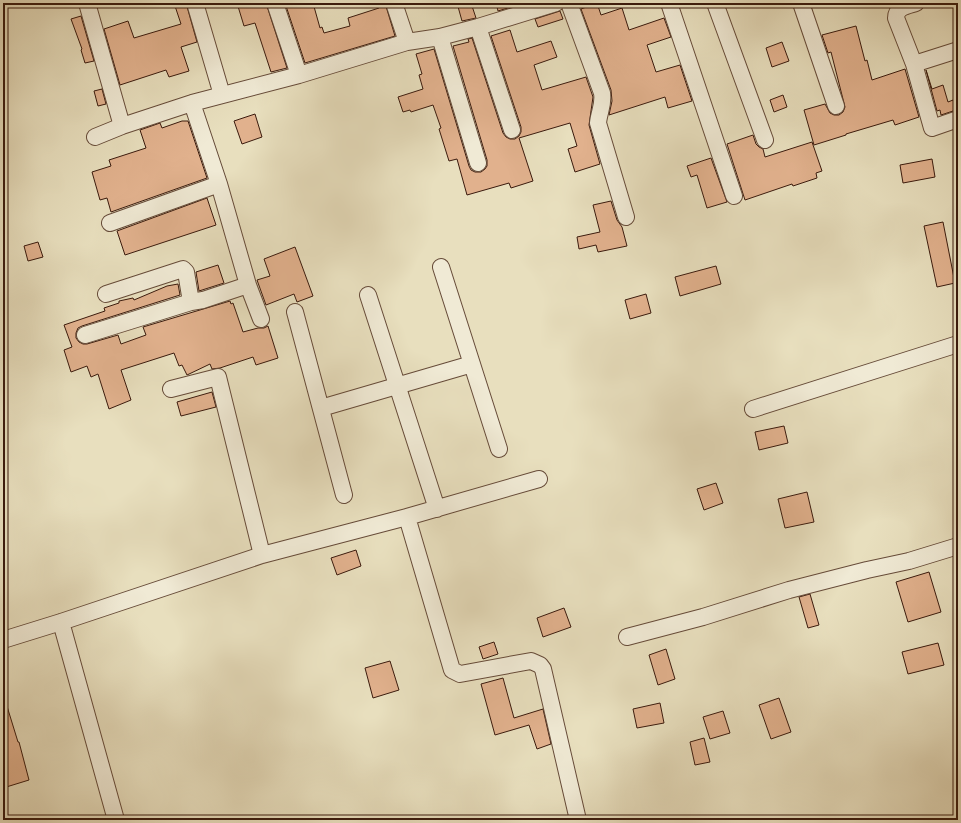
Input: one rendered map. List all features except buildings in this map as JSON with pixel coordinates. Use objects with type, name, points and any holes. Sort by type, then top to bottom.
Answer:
[{"type":"street","points":[[87,3],[122,126]]},
{"type":"street","points":[[195,3],[222,95]]},
{"type":"street","points":[[275,3],[299,75]]},
{"type":"street","points":[[394,3],[407,42]]},
{"type":"street","points":[[95,137],[122,126],[192,103],[299,75],[407,42],[478,27],[556,3]]},
{"type":"street","points":[[569,3],[602,93],[603,105],[599,114],[598,123],[626,217]]},
{"type":"street","points":[[669,3],[734,196]]},
{"type":"street","points":[[715,3],[765,140]]},
{"type":"street","points":[[800,3],[836,106]]},
{"type":"street","points":[[916,3],[900,8],[896,13],[896,18],[914,64],[932,128],[958,119]]},
{"type":"street","points":[[478,27],[512,130]]},
{"type":"street","points":[[440,36],[478,163]]},
{"type":"street","points":[[914,64],[958,50]]},
{"type":"street","points":[[192,103],[219,184],[248,285],[261,319]]},
{"type":"street","points":[[110,223],[219,184]]},
{"type":"street","points":[[441,267],[499,449]]},
{"type":"street","points":[[106,294],[183,269],[186,272],[191,302]]},
{"type":"street","points":[[85,335],[248,285]]},
{"type":"street","points":[[368,295],[437,508]]},
{"type":"street","points":[[295,312],[344,495]]},
{"type":"street","points":[[753,408],[958,344]]},
{"type":"street","points":[[321,408],[472,364]]},
{"type":"street","points":[[171,389],[218,377],[262,555]]},
{"type":"street","points":[[3,640],[262,555],[407,517],[539,479]]},
{"type":"street","points":[[407,517],[452,670],[460,674],[531,661],[540,665],[578,820]]},
{"type":"street","points":[[627,637],[703,617],[790,590],[867,570],[909,561],[958,546]]},
{"type":"street","points":[[61,622],[116,820]]}]
